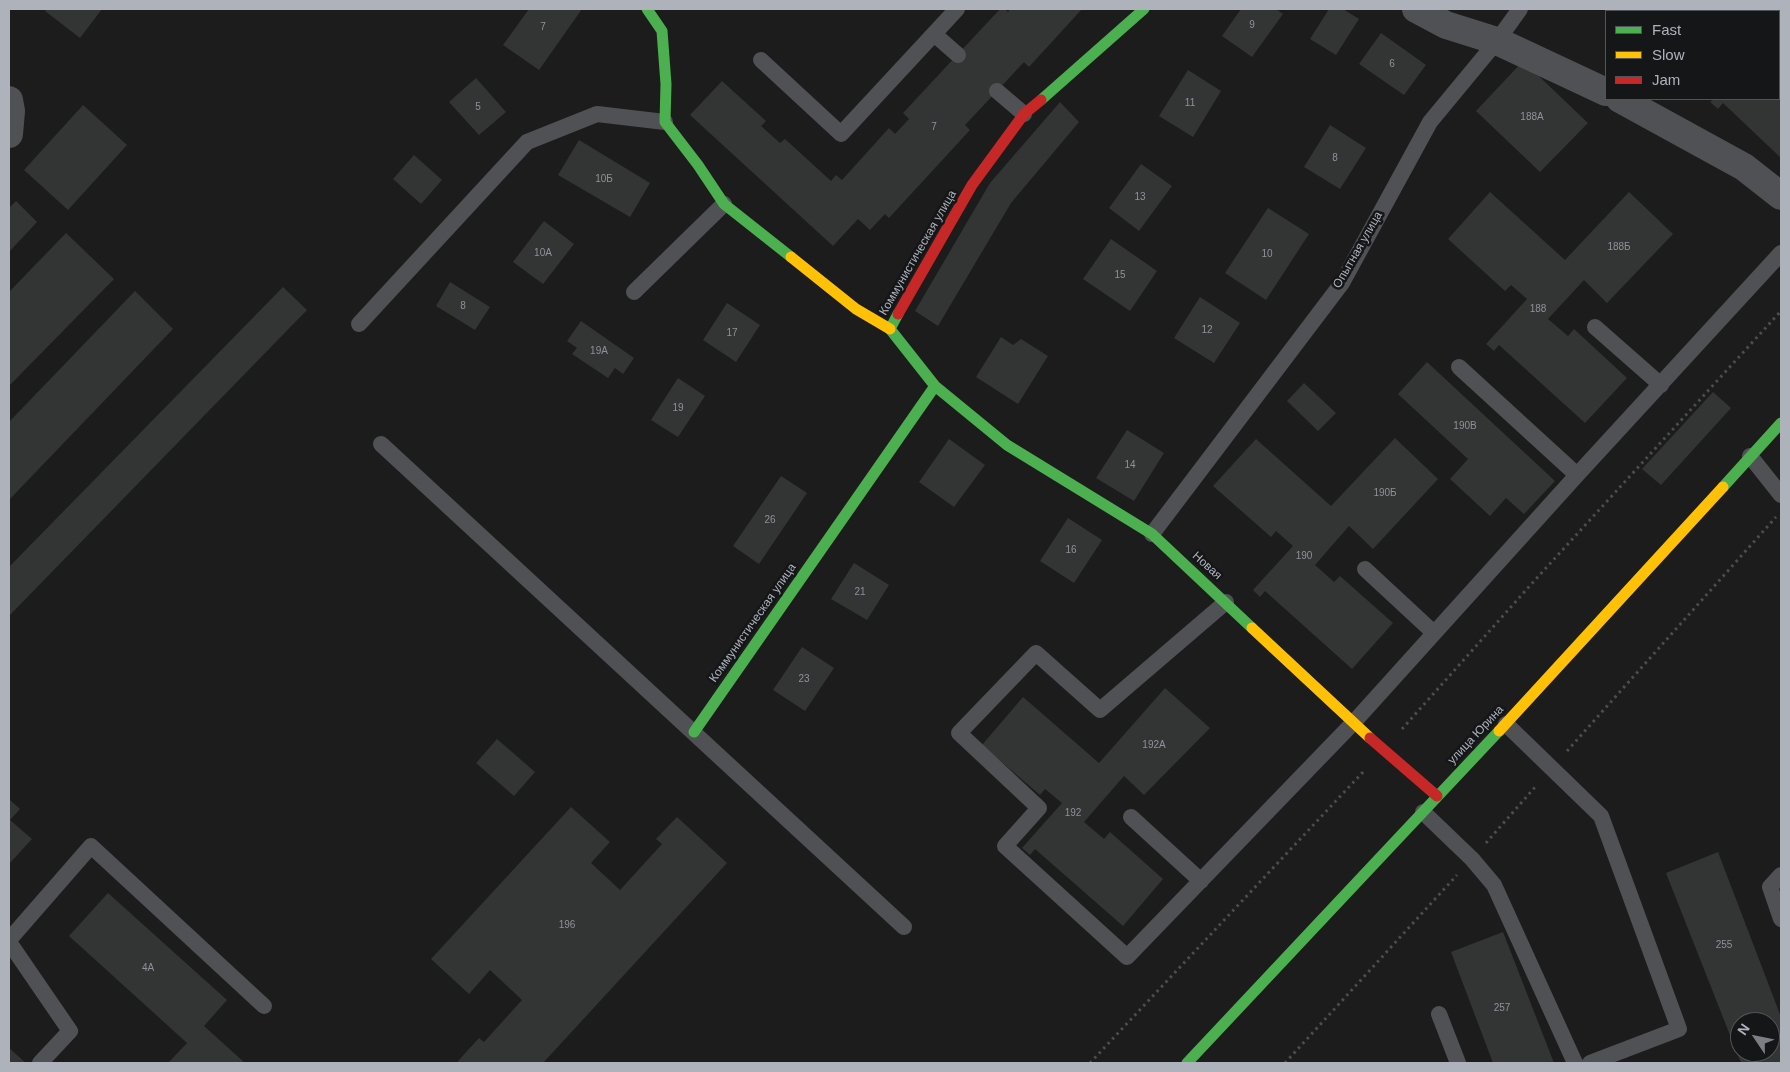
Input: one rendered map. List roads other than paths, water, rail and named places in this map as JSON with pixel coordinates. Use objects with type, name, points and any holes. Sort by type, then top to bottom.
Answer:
[{"type":"street","points":[[647,9],[662,31],[666,84],[665,122],[698,165],[724,204],[856,309],[890,329]]},
{"type":"street","name":"Коммунистическая улица","points":[[694,732],[935,386],[890,329],[972,185],[1024,114],[1144,9]]},
{"type":"street","points":[[1416,9],[1446,26],[1497,41],[1605,92]]},
{"type":"street","points":[[9,100],[11,111],[9,134]]},
{"type":"street","points":[[1622,100],[1744,167],[1781,196]]},
{"type":"street","name":"Новая","points":[[935,386],[1007,445],[1152,534],[1383,750],[1437,796]]},
{"type":"street","name":"улица Юрина","points":[[1187,1063],[1506,724],[1781,423]]},
{"type":"lane","points":[[761,60],[840,134],[957,9]]},
{"type":"lane","name":"Опытная улица","points":[[1152,534],[1342,283],[1430,122],[1497,41],[1520,9]]},
{"type":"lane","points":[[934,34],[958,55]]},
{"type":"lane","points":[[997,91],[1024,114]]},
{"type":"lane","points":[[358,324],[527,142],[597,114],[665,122]]},
{"type":"lane","points":[[634,292],[724,204]]},
{"type":"lane","points":[[1226,602],[1100,710],[1036,653],[959,733],[1039,808],[1005,846],[1127,957],[1354,722],[1781,253]]},
{"type":"lane","points":[[1595,327],[1661,385]]},
{"type":"lane","points":[[1459,368],[1577,475]]},
{"type":"lane","points":[[381,444],[904,927]]},
{"type":"lane","points":[[1750,456],[1781,495]]},
{"type":"lane","points":[[1365,569],[1434,633]]},
{"type":"lane","points":[[1506,724],[1601,816],[1679,1029],[1590,1063]]},
{"type":"lane","points":[[1423,812],[1472,859],[1494,885],[1575,1063]]},
{"type":"lane","points":[[1131,817],[1201,880]]},
{"type":"lane","points":[[40,1063],[70,1031],[9,941],[91,846],[264,1006]]},
{"type":"lane","points":[[1781,875],[1770,887],[1781,919]]},
{"type":"lane","points":[[1439,1014],[1458,1063]]}]
